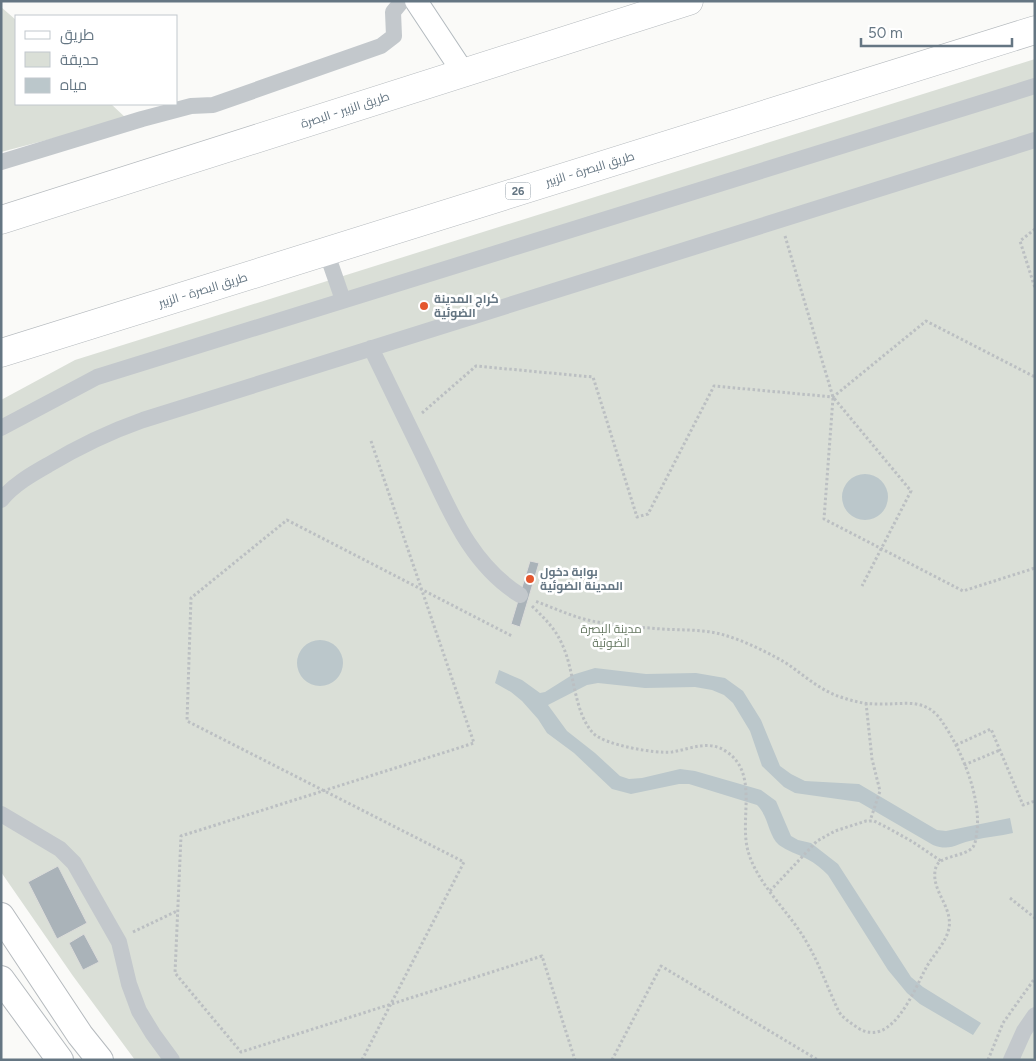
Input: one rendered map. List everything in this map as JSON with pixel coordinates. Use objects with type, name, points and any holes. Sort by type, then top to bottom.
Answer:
[{"type":"highway","name":"طريق الزبير - البصرة","points":[[1,220],[689,1]]},
{"type":"highway","name":"طريق البصرة - الزبير","points":[[1,353],[1035,30]]},
{"type":"main road","points":[[1,368],[50,338]]},
{"type":"main road","points":[[1,916],[80,1035],[100,1060]]},
{"type":"main road","points":[[1,979],[60,1060]]},
{"type":"street","points":[[1,162],[142,119],[191,106],[214,105],[380,46],[394,36],[393,12],[402,1]]},
{"type":"street","points":[[416,1],[463,72]]},
{"type":"street","points":[[1,428],[97,376],[1035,86]]},
{"type":"street","points":[[1,500],[30,476],[108,433],[142,420],[1035,140]]},
{"type":"street","points":[[326,251],[343,300]]},
{"type":"street","points":[[371,348],[471,549],[494,575],[525,599]]},
{"type":"street","points":[[1,814],[60,849],[74,862],[118,939],[129,984],[139,1010],[153,1034],[172,1060]]},
{"type":"street","points":[[1011,1060],[1024,1031],[1035,1015]]},
{"type":"path","points":[[780,220],[833,397],[824,519],[963,591],[1035,568]]},
{"type":"path","points":[[1035,229],[1020,241],[1035,288]]},
{"type":"path","points":[[408,425],[476,366],[593,377],[637,517],[648,514],[714,386],[833,397],[926,321],[1035,377]]},
{"type":"path","points":[[833,397],[911,491],[862,586]]},
{"type":"path","points":[[370,441],[474,743],[181,836],[175,973],[241,1052],[542,956],[575,1060]]},
{"type":"path","points":[[362,1060],[464,862],[187,721],[191,598],[286,520],[512,636]]},
{"type":"path","points":[[525,599],[590,620],[650,628],[723,634],[785,663],[826,691],[842,698],[876,704],[917,703],[931,710],[941,720],[956,745],[973,789],[978,810],[976,841],[968,851],[941,861],[936,868],[936,883],[950,918],[948,932],[926,968],[908,1004],[892,1024],[870,1034],[842,1016],[807,942],[770,891],[749,854],[746,842],[745,778],[736,760],[726,751],[709,745],[671,752],[602,740],[593,733],[581,711],[567,657],[557,634],[525,599]]},
{"type":"path","points":[[866,703],[872,759],[880,791],[870,821]]},
{"type":"path","points":[[956,745],[991,729],[1022,805],[1035,801]]},
{"type":"path","points":[[964,765],[1000,750]]},
{"type":"path","points":[[770,891],[817,841],[835,831],[870,821],[888,828],[913,842],[941,861]]},
{"type":"path","points":[[1010,898],[1035,918]]},
{"type":"path","points":[[118,939],[177,911]]},
{"type":"path","points":[[612,1060],[661,966],[818,1060]]},
{"type":"path","points":[[805,1052],[808,1060]]},
{"type":"green space","points":[[1,7],[15,19],[15,105],[112,105],[127,119],[1,152]]},
{"type":"green space","name":"مدينة البصرة الضوئية","points":[[1035,59],[1035,1060],[135,1060],[73,976],[1,872],[1,400],[75,360]]},
{"type":"water","points":[[860,474],[870,474],[884,484],[888,497],[884,510],[878,516],[870,520],[860,520],[846,510],[842,502],[842,492],[852,478]]},
{"type":"water","points":[[315,640],[325,640],[337,646],[342,654],[342,672],[337,680],[329,685],[315,686],[307,683],[300,676],[297,668],[297,658],[300,650],[307,643]]},
{"type":"water","points":[[595,668],[646,674],[696,673],[725,678],[743,691],[761,720],[780,766],[791,774],[805,781],[859,784],[937,830],[946,831],[1010,818],[1013,833],[968,841],[945,848],[933,845],[859,802],[795,793],[784,787],[762,766],[750,731],[733,703],[724,695],[712,690],[695,687],[645,688],[598,683],[587,685],[548,705],[567,731],[620,776],[629,779],[642,778],[680,769],[695,771],[761,790],[776,801],[791,836],[811,843],[838,864],[911,977],[923,987],[981,1023],[973,1035],[920,1004],[907,993],[888,970],[828,875],[810,861],[779,845],[775,841],[764,815],[757,805],[689,784],[679,784],[631,794],[612,789],[574,753],[547,733],[538,719],[522,701],[495,683],[499,670],[522,680],[540,693],[545,692],[572,675]]},
{"type":"building","name":"بوابة دخول المدينة الضوئية","points":[[530,561],[539,563],[520,627],[511,624]]},
{"type":"building","points":[[58,866],[87,923],[57,939],[28,882]]},
{"type":"building","points":[[84,934],[99,962],[83,970],[69,943]]},
{"type":"place","name":"كراج المدينة الضوئية","points":[[424,306]]},
{"type":"place","name":"بوابة دخول المدينة الضوئية","points":[[530,579]]}]
